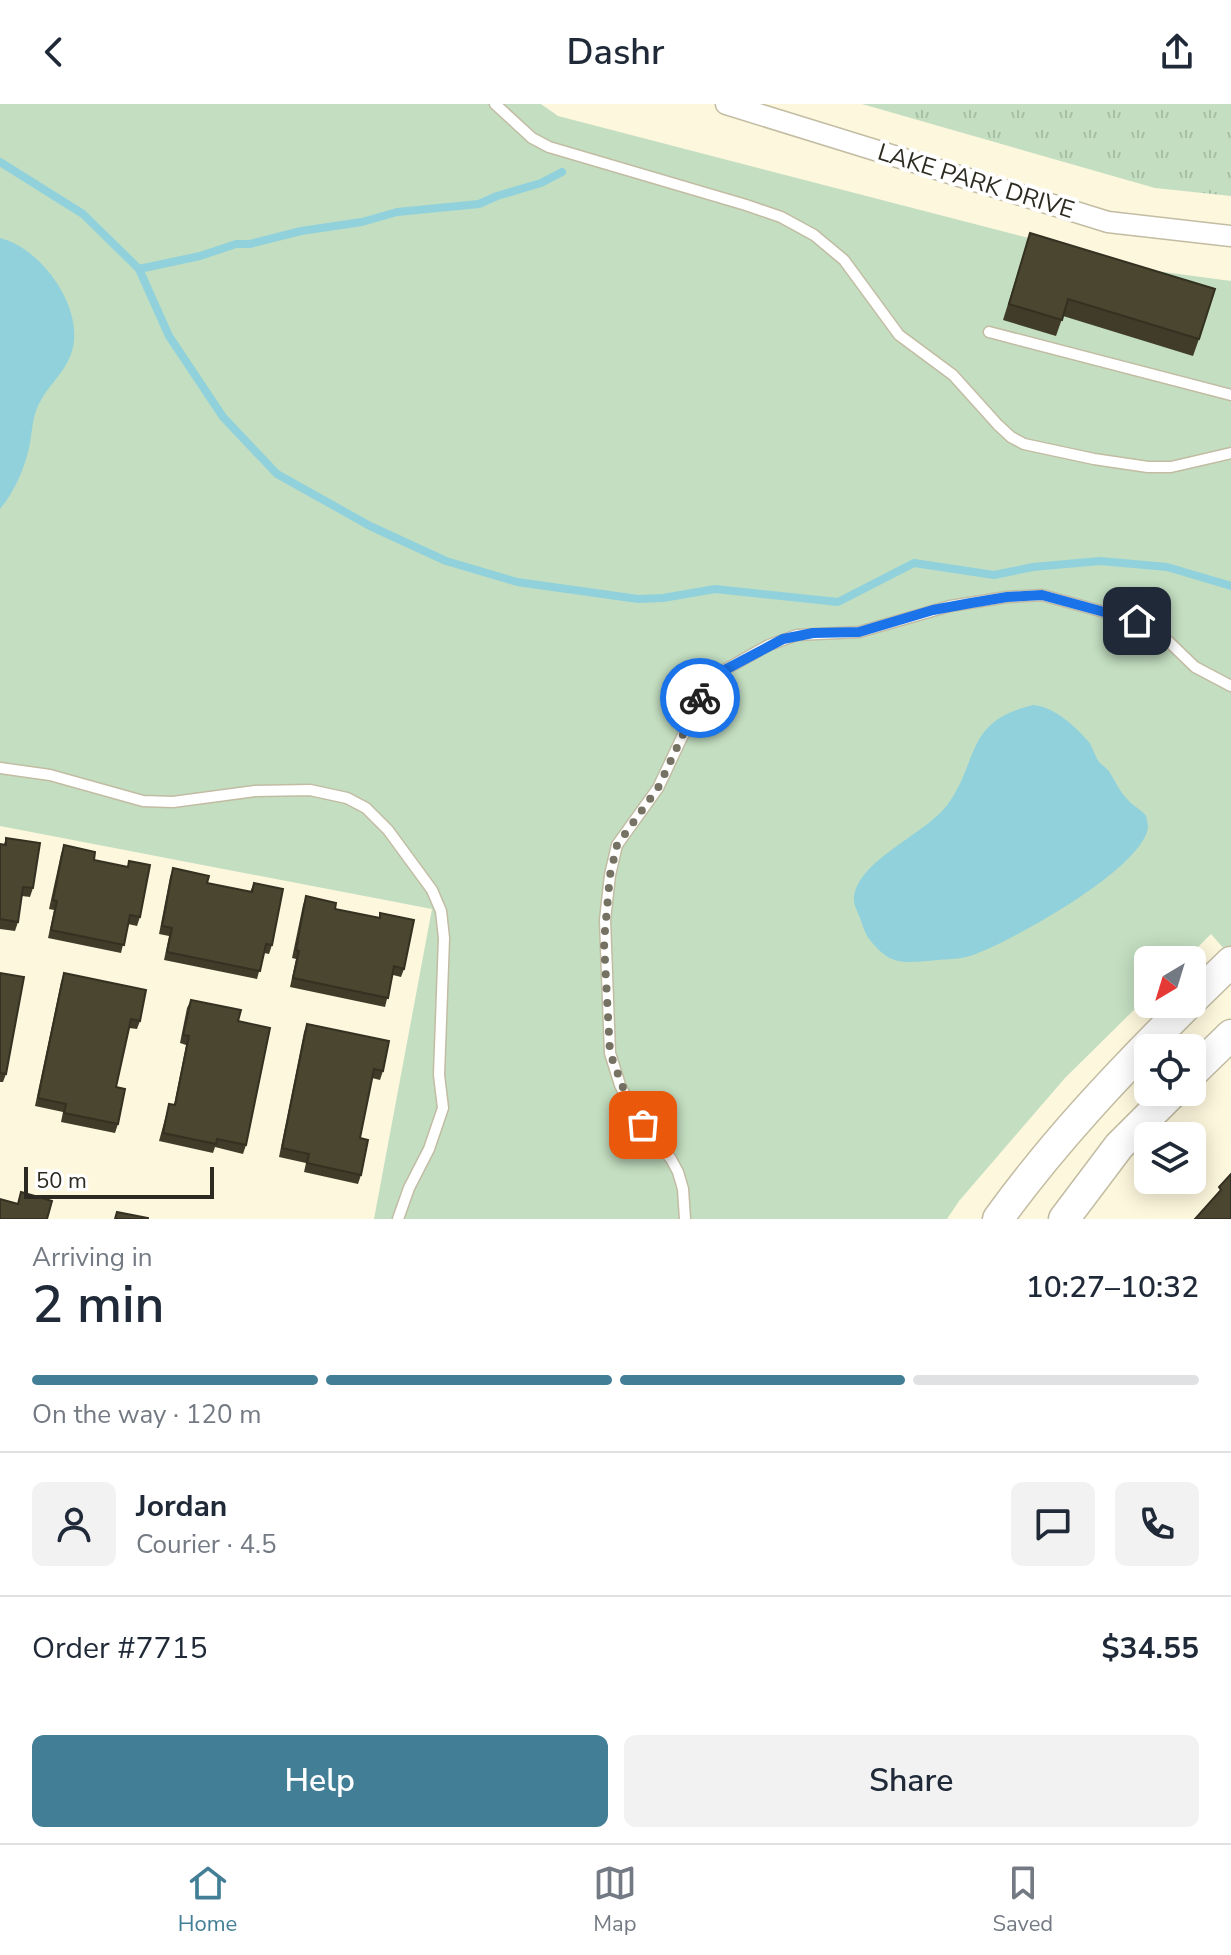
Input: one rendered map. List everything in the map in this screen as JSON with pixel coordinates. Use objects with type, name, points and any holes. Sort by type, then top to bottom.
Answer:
[{"type":"main road","points":[[1206,986],[1231,962]]},
{"type":"main road","points":[[998,1219],[1035,1168],[1084,1110],[1174,1018]]},
{"type":"main road","points":[[1206,1059],[1231,1035]]},
{"type":"main road","points":[[1064,1219],[1119,1146],[1159,1106]]},
{"type":"street","name":"LAKE PARK DRIVE","points":[[726,104],[1108,222],[1231,236]]},
{"type":"lane","points":[[495,104],[532,138],[549,147],[746,205],[781,217],[814,235],[844,260],[899,335],[953,375],[1005,431],[1024,444],[1148,467],[1171,467],[1231,453]]},
{"type":"lane","points":[[989,332],[1231,395]]},
{"type":"lane","points":[[685,1219],[683,1189],[678,1172],[634,1113],[620,1085],[610,1053],[605,920],[617,845],[658,788],[701,697],[719,673],[769,645],[797,635],[859,632],[950,606],[1042,595],[1137,621],[1160,635],[1195,667],[1231,686]]},
{"type":"lane","points":[[0,768],[50,775],[143,801],[173,802],[245,792],[310,790],[347,798],[366,808],[388,830],[432,890],[441,911],[444,938],[439,1075],[443,1108],[429,1149],[409,1188],[398,1219]]},
{"type":"green space","points":[[0,104],[541,104],[558,116],[1156,271],[1231,281],[1231,957],[1211,934],[1199,946],[1134,946],[1134,1010],[1065,1078],[947,1219],[374,1219],[432,909],[0,826]]},
{"type":"green space","points":[[862,104],[1231,104],[1231,196],[1155,188]]},
{"type":"water","points":[[0,238],[31,254],[57,284],[73,319],[74,337],[68,361],[38,406],[24,464],[14,488],[0,509]]},
{"type":"water","points":[[1033,705],[1056,713],[1077,729],[1090,743],[1099,762],[1108,770],[1125,797],[1146,816],[1148,828],[1140,845],[1099,884],[1042,921],[989,948],[954,959],[910,962],[889,958],[865,933],[854,902],[857,888],[877,862],[924,827],[948,804],[984,732],[1011,712]]},
{"type":"building","points":[[1030,233],[1215,289],[1199,339],[1068,299],[1062,320],[1009,304]]},
{"type":"building","points":[[6,838],[40,843],[33,888],[23,887],[18,922],[0,919],[0,844],[6,845]]},
{"type":"building","points":[[64,845],[95,852],[94,860],[128,867],[129,861],[150,865],[140,917],[130,915],[124,945],[51,930],[57,901],[53,900]]},
{"type":"building","points":[[173,868],[209,876],[207,883],[252,892],[254,883],[283,889],[272,945],[266,944],[260,971],[167,952],[172,928],[162,926]]},
{"type":"building","points":[[306,896],[336,903],[335,909],[380,918],[380,913],[414,920],[404,969],[394,966],[388,998],[293,978]]},
{"type":"building","points":[[0,973],[24,977],[6,1074],[0,1073]]},
{"type":"building","points":[[64,973],[146,990],[140,1021],[131,1019],[116,1087],[125,1089],[118,1124],[64,1113],[66,1104],[38,1098]]},
{"type":"building","points":[[191,1000],[241,1010],[238,1021],[270,1028],[246,1145],[217,1139],[216,1144],[163,1133],[169,1104],[175,1105],[189,1036],[183,1035]]},
{"type":"building","points":[[307,1024],[389,1041],[383,1071],[374,1069],[360,1138],[368,1140],[361,1175],[307,1163],[309,1154],[282,1148]]},
{"type":"building","points":[[1231,1174],[1231,1219],[1195,1219],[1221,1190],[1219,1187]]},
{"type":"building","points":[[21,1192],[52,1201],[47,1219],[0,1219],[0,1199],[18,1204]]},
{"type":"building","points":[[117,1212],[148,1218],[148,1219],[115,1219]]},
{"type":"waterway","points":[[0,162],[83,214],[139,269],[169,336],[223,417],[277,474],[370,526],[446,561],[517,582],[638,599],[715,589],[838,602],[914,563],[994,575],[1033,567],[1100,561],[1167,567],[1231,586]]},
{"type":"waterway","points":[[139,269],[200,256],[236,244],[250,244],[301,231],[362,222],[397,212],[479,204],[541,183],[562,172]]},
{"type":"way so far","points":[[643,1125],[620,1085],[610,1053],[604,942],[610,875],[617,845],[658,788],[700,698]]},
{"type":"route","points":[[700,698],[719,673],[783,639],[813,633],[859,632],[933,610],[971,603],[1042,595],[1137,621]]}]
